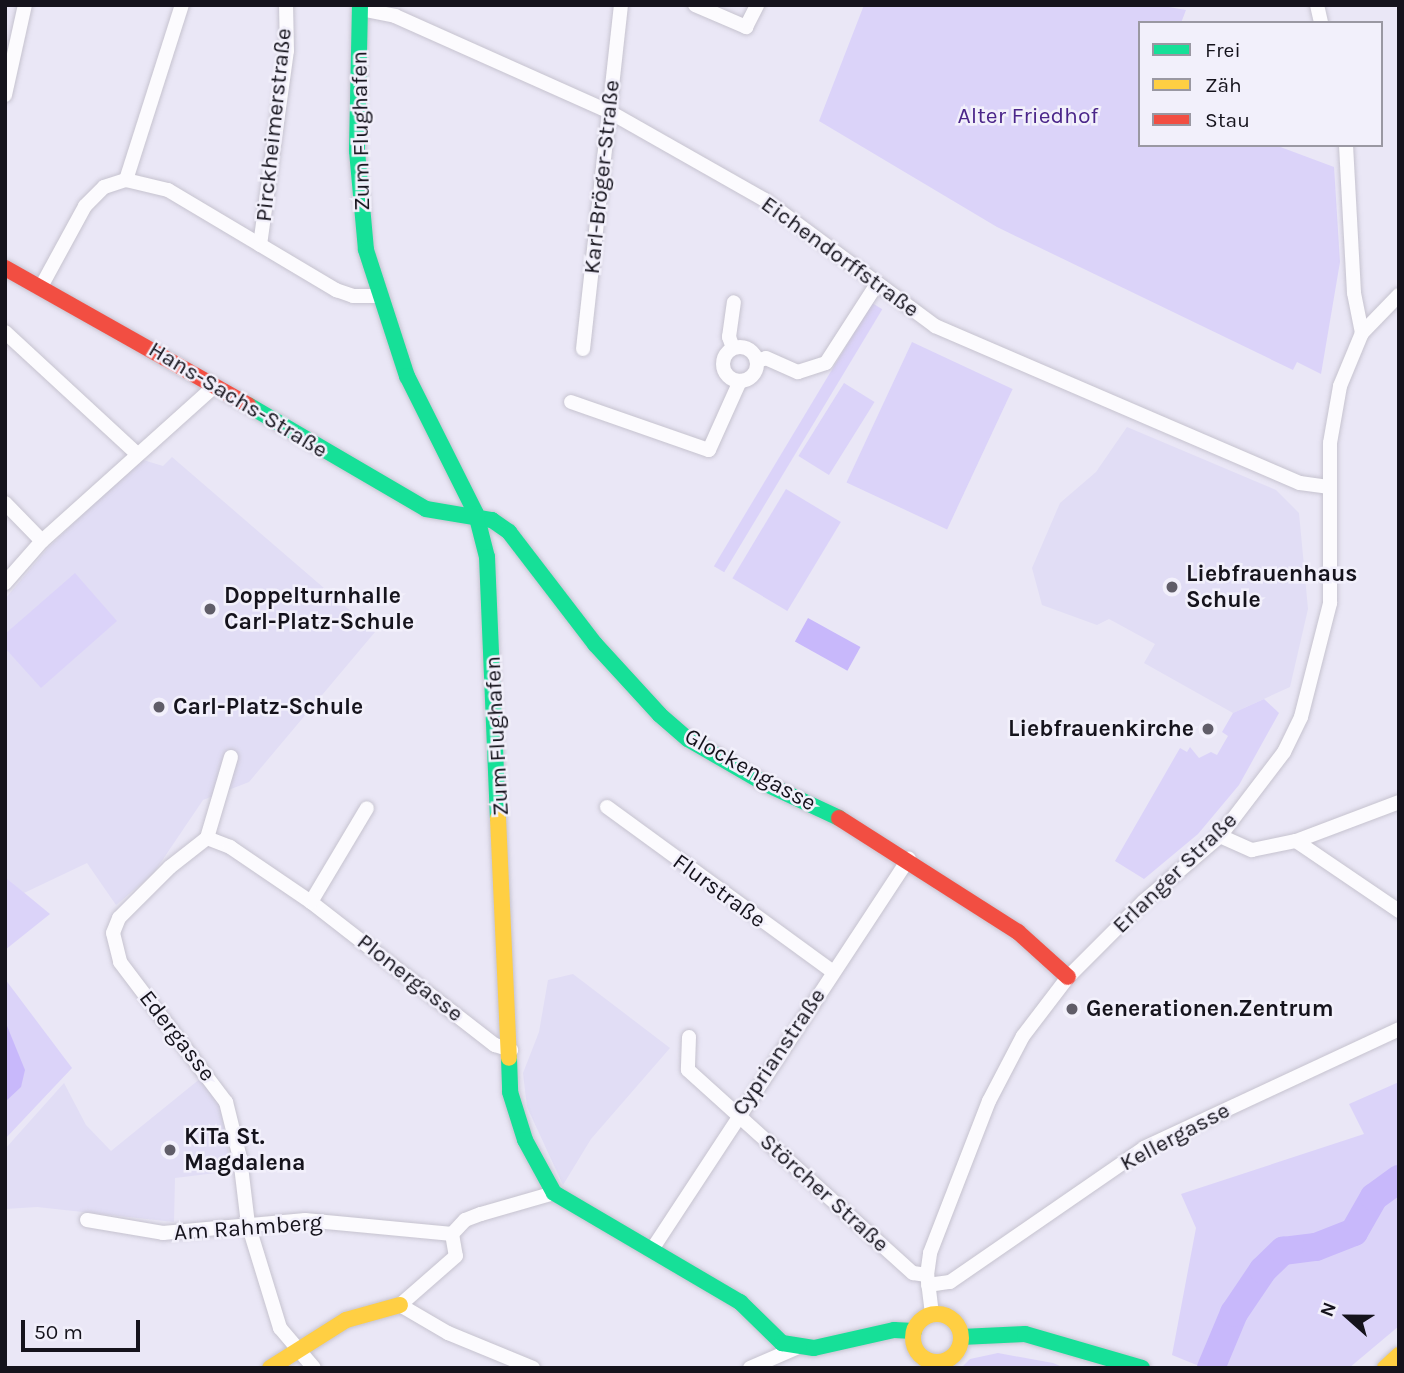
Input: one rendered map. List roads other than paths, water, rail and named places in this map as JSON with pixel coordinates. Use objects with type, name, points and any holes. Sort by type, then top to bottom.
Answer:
[{"type":"street","points":[[5,95],[25,5]]},
{"type":"street","points":[[42,285],[85,206],[104,187],[126,180],[182,5]]},
{"type":"street","name":"Pirckheimerstraße","points":[[260,244],[287,51],[286,5]]},
{"type":"street","name":"Karl-Bröger-Straße","points":[[583,349],[621,5]]},
{"type":"street","points":[[695,5],[746,27],[757,5]]},
{"type":"street","name":"Eichendorffstraße","points":[[360,7],[395,16],[610,112],[765,200],[877,284],[955,336],[1300,483],[1330,486]]},
{"type":"street","name":"Zum Flughafen","points":[[360,7],[357,164],[366,250],[378,296],[407,376],[476,514],[489,573],[511,1050],[510,1092],[515,1112],[538,1168],[554,1193],[653,1248],[740,1302],[769,1333],[796,1348]]},
{"type":"street","points":[[1346,147],[1354,293],[1362,333]]},
{"type":"street","name":"Pirckheimerstraße","points":[[126,180],[167,190],[336,290],[353,296],[378,296]]},
{"type":"street","name":"Hans-Sachs-Straße","points":[[5,268],[42,285],[426,509],[476,514]]},
{"type":"street","points":[[757,361],[766,358],[797,372],[826,363],[877,284]]},
{"type":"street","name":"Erlanger Straße","points":[[932,1314],[928,1280],[930,1253],[1006,1064],[1051,995],[1144,901],[1220,836],[1284,752],[1313,682],[1333,568],[1330,486],[1335,407],[1348,363],[1362,333],[1399,295]]},
{"type":"street","points":[[733,348],[729,337],[734,302]]},
{"type":"street","points":[[5,332],[137,454]]},
{"type":"street","points":[[733,348],[747,348],[757,361],[751,377],[740,381],[729,377],[723,368],[724,357],[733,348]]},
{"type":"street","points":[[571,402],[709,450],[740,381]]},
{"type":"street","points":[[5,583],[42,541],[215,386]]},
{"type":"street","points":[[5,503],[42,541]]},
{"type":"street","name":"Glockengasse","points":[[476,514],[509,532],[596,644],[660,715],[688,739],[764,783],[862,830],[909,859],[1018,932],[1068,977]]},
{"type":"street","points":[[207,838],[231,757]]},
{"type":"street","points":[[1220,836],[1252,850],[1296,841],[1399,802]]},
{"type":"street","name":"Flurstraße","points":[[607,807],[833,972]]},
{"type":"street","points":[[311,902],[367,808]]},
{"type":"street","name":"Plonergasse","points":[[207,838],[230,847],[311,902],[495,1045],[511,1050]]},
{"type":"street","name":"Edergasse","points":[[207,838],[170,867],[119,918],[113,933],[120,962],[226,1102],[240,1158],[248,1224],[280,1328],[295,1351],[314,1368]]},
{"type":"street","points":[[1296,841],[1399,911]]},
{"type":"street","name":"Cyprianstraße","points":[[653,1248],[736,1115],[909,859]]},
{"type":"street","name":"Kellergasse","points":[[928,1280],[950,1282],[1144,1148],[1399,1030]]},
{"type":"street","name":"Störcher Straße","points":[[689,1037],[688,1070],[913,1273],[928,1280]]},
{"type":"street","points":[[270,1368],[346,1320],[400,1305],[456,1256],[452,1234],[465,1220],[554,1193]]},
{"type":"street","name":"Am Rahmberg","points":[[87,1220],[163,1233],[305,1220],[452,1234]]},
{"type":"street","points":[[400,1305],[448,1333],[533,1368]]},
{"type":"street","points":[[750,1368],[796,1348],[894,1330],[914,1331],[932,1314],[956,1322],[961,1337],[954,1356],[933,1365],[915,1348],[914,1331]]},
{"type":"street","points":[[961,1337],[1025,1334],[1142,1368]]},
{"type":"street","points":[[1385,1368],[1399,1355]]},
{"type":"waterway","points":[[1211,1368],[1234,1313],[1263,1270],[1283,1251],[1316,1247],[1354,1232],[1374,1197],[1399,1179]]},
{"type":"place","name":"Liebfrauenhaus Schule","points":[[1172,587]]},
{"type":"place","name":"Doppelturnhalle Carl-Platz-Schule","points":[[210,609]]},
{"type":"place","name":"Carl-Platz-Schule","points":[[159,707]]},
{"type":"place","name":"Liebfrauenkirche","points":[[1208,729]]},
{"type":"place","name":"Generationen.Zentrum","points":[[1072,1009]]},
{"type":"place","name":"KiTa St. Magdalena","points":[[170,1150]]},
{"type":"park label","name":"Alter Friedhof","points":[[1028,116]]}]
